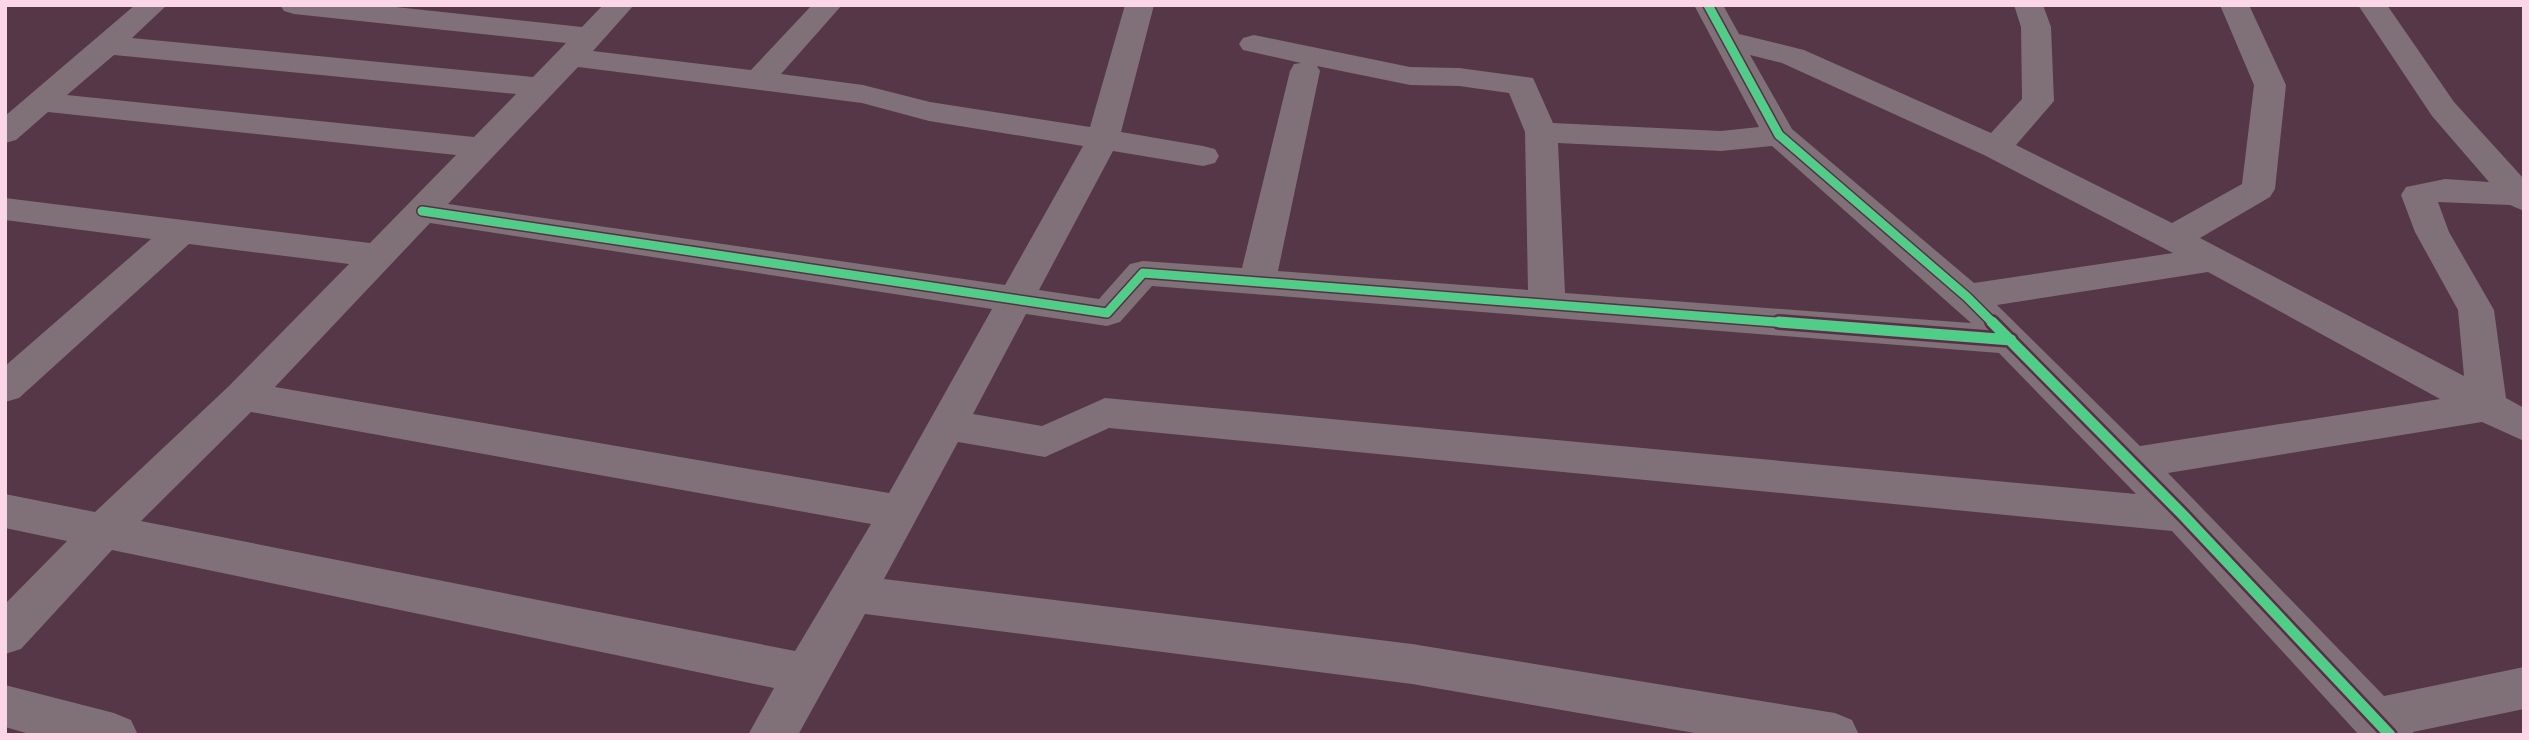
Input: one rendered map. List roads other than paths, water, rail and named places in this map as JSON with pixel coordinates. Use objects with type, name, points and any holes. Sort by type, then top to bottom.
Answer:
[{"type":"street","points":[[5,132],[153,5]]},
{"type":"street","points":[[294,5],[581,47],[758,80],[863,94],[929,111],[1203,156]]},
{"type":"street","points":[[5,635],[104,530],[243,396],[620,5]]},
{"type":"street","points":[[758,80],[828,5]]},
{"type":"street","points":[[772,735],[900,512],[1103,139],[1140,5]]},
{"type":"street","points":[[1708,5],[1779,135],[1967,297],[2011,340],[2183,515],[2382,727],[2524,688]]},
{"type":"street","points":[[1996,148],[2038,101],[2036,27],[2028,5]]},
{"type":"street","points":[[2173,238],[2258,189],[2270,85],[2234,5]]},
{"type":"street","points":[[2372,5],[2443,108],[2522,196]]},
{"type":"street","points":[[1727,40],[1793,56],[1996,148],[2213,259],[2524,426]]},
{"type":"street","points":[[1254,44],[1410,76],[1459,77],[1522,85],[1541,132],[1547,305]]},
{"type":"street","points":[[107,45],[542,87]]},
{"type":"street","points":[[1258,283],[1305,71]]},
{"type":"street","points":[[41,102],[484,148]]},
{"type":"street","points":[[1541,132],[1721,141],[1779,135]]},
{"type":"street","points":[[2487,406],[2476,310],[2432,232],[2418,195],[2445,190],[2522,196]]},
{"type":"street","points":[[5,209],[378,256]]},
{"type":"street","points":[[422,211],[1107,313],[1143,273],[2011,340]]},
{"type":"street","points":[[5,388],[181,232]]},
{"type":"street","points":[[1967,297],[2213,259]]},
{"type":"street","points":[[243,396],[900,512]]},
{"type":"street","points":[[2133,463],[2487,406]]},
{"type":"street","points":[[947,425],[1045,442],[1105,413],[2183,515]]},
{"type":"street","points":[[5,511],[807,674]]},
{"type":"street","points":[[853,594],[1412,664],[1835,735]]},
{"type":"street","points":[[5,706],[114,735]]}]
